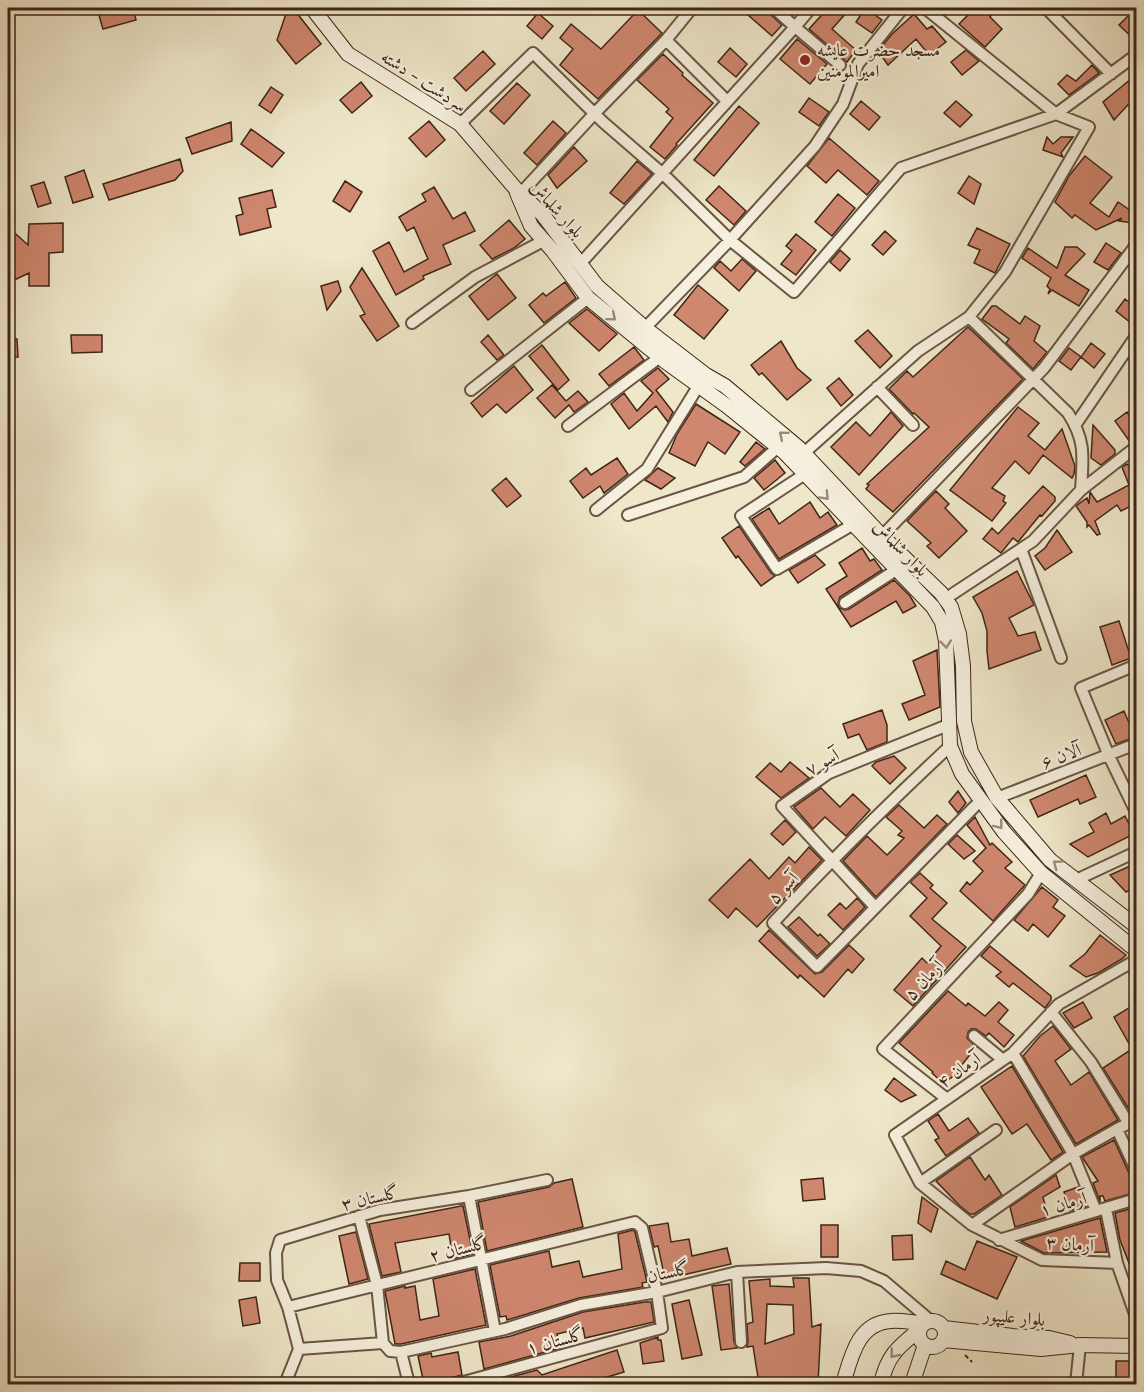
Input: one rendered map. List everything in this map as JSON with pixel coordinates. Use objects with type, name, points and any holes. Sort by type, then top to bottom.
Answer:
[{"type":"main road","name":"سردشت - دشته","points":[[312,8],[348,54],[460,124],[518,191]]},
{"type":"main road","name":"بلوار شلماش","points":[[518,191],[543,215],[558,249],[588,298],[660,357],[778,447],[933,607],[942,622],[946,641],[950,746],[962,774],[1004,832],[1041,873],[1137,950]]},
{"type":"main road","name":"بلوار شلماش","points":[[518,191],[531,226],[580,264],[597,286],[645,328],[706,375],[725,386],[804,453],[945,599],[951,607],[959,634],[963,666],[964,722],[971,752],[997,798],[1050,860],[1137,926]]},
{"type":"main road","points":[[843,1384],[854,1346],[871,1326],[890,1321],[925,1325],[938,1322],[944,1334],[934,1347],[926,1345],[920,1339],[925,1325]]},
{"type":"main road","points":[[881,1384],[884,1368],[894,1351],[925,1325]]},
{"type":"main road","name":"بلوار علیپور","points":[[944,1334],[1049,1338],[1080,1345],[1137,1346]]},
{"type":"main road","points":[[912,1384],[926,1345]]},
{"type":"street","points":[[518,191],[666,40],[692,8]]},
{"type":"street","points":[[774,8],[840,65]]},
{"type":"street","points":[[580,264],[811,8]]},
{"type":"street","points":[[645,328],[730,240],[815,146],[843,104],[858,64],[903,8]]},
{"type":"street","points":[[804,453],[918,351],[969,317],[1005,272],[1089,127],[1056,114],[925,8]]},
{"type":"street","points":[[1046,8],[1111,74]]},
{"type":"street","points":[[666,40],[727,101]]},
{"type":"street","points":[[460,124],[533,53],[730,240],[794,292],[901,168],[1056,114],[1137,55]]},
{"type":"street","points":[[882,536],[1033,380],[1137,245]]},
{"type":"street","points":[[412,323],[475,277],[558,249]]},
{"type":"street","points":[[471,390],[588,298]]},
{"type":"street","points":[[969,317],[1068,413],[1076,424],[1083,450],[1081,490]]},
{"type":"street","points":[[1076,424],[1137,336]]},
{"type":"street","points":[[568,426],[660,357]]},
{"type":"street","points":[[596,510],[647,469],[699,385]]},
{"type":"street","points":[[877,387],[913,425]]},
{"type":"street","points":[[628,515],[744,477],[778,447]]},
{"type":"street","points":[[945,599],[1033,541],[1081,490],[1137,447]]},
{"type":"street","points":[[805,474],[741,516],[777,569],[852,525]]},
{"type":"street","points":[[1021,549],[1061,658]]},
{"type":"street","points":[[845,603],[897,570]]},
{"type":"street","points":[[1137,665],[1081,688],[1109,756],[1137,812]]},
{"type":"street","name":"آسو ۷","points":[[832,859],[782,806],[830,773],[948,725]]},
{"type":"street","name":"آلان ۶","points":[[997,798],[1137,744]]},
{"type":"street","name":"آسو ۵","points":[[950,746],[832,859],[773,922],[817,967],[980,801]]},
{"type":"street","points":[[1078,879],[1137,852]]},
{"type":"street","points":[[832,859],[875,907]]},
{"type":"street","name":"آرمان ۵","points":[[947,1099],[883,1049],[1028,894],[1041,873]]},
{"type":"street","name":"آرمان ۴","points":[[972,1225],[920,1183],[895,1135],[1013,1053],[1059,1004],[1137,960]]},
{"type":"street","points":[[972,1225],[1073,1155],[1133,1122],[1052,1012]]},
{"type":"street","points":[[974,1036],[1003,1060]]},
{"type":"street","points":[[1013,1053],[1073,1155],[1101,1210],[1117,1263]]},
{"type":"street","points":[[1117,1129],[1137,1170]]},
{"type":"street","points":[[920,1183],[996,1130]]},
{"type":"street","name":"گلستان ۳","points":[[288,1307],[277,1280],[276,1253],[280,1240],[380,1210],[469,1196],[547,1180]]},
{"type":"street","points":[[469,1196],[495,1331]]},
{"type":"street","name":"آرمان ۱","points":[[999,1240],[1137,1199]]},
{"type":"street","points":[[359,1216],[377,1285],[383,1343],[390,1351],[401,1352],[409,1384]]},
{"type":"street","name":"گلستان ۲","points":[[288,1307],[635,1222],[642,1228],[657,1292]]},
{"type":"street","name":"آرمان ۳","points":[[972,1225],[1042,1260],[1117,1263],[1137,1317]]},
{"type":"street","name":"گلستان","points":[[401,1352],[495,1331],[582,1305],[657,1292],[737,1272],[826,1268],[861,1271],[884,1281],[925,1325]]},
{"type":"street","points":[[737,1272],[741,1342]]},
{"type":"street","name":"گلستان ۱","points":[[456,1384],[662,1328],[657,1292]]},
{"type":"street","points":[[285,1384],[299,1349],[288,1307]]},
{"type":"street","points":[[299,1349],[383,1343]]},
{"type":"street","points":[[1076,1384],[1080,1345]]},
{"type":"path","points":[[962,1352],[972,1362]]},
{"type":"building","points":[[116,8],[133,8],[136,20],[103,29],[98,12]]},
{"type":"building","points":[[288,8],[293,8],[321,44],[296,64],[277,40]]},
{"type":"building","points":[[740,8],[767,8],[769,13],[782,25],[772,36]]},
{"type":"building","points":[[828,8],[842,8],[847,12],[832,29],[856,50],[847,62],[809,29]]},
{"type":"building","points":[[865,8],[882,20],[872,33],[856,22]]},
{"type":"building","points":[[975,8],[985,8],[1002,29],[985,47],[959,24]]},
{"type":"building","points":[[638,10],[662,33],[598,99],[560,65],[573,49],[560,38],[571,24],[601,49]]},
{"type":"building","points":[[538,13],[553,26],[542,39],[527,26]]},
{"type":"building","points":[[914,14],[927,29],[932,26],[946,42],[929,55],[916,39],[888,65],[878,51],[892,34]]},
{"type":"building","points":[[1130,14],[1137,20],[1137,42],[1119,25]]},
{"type":"building","name":"مسجد حضرت عایشه امیرالمومنین","points":[[797,39],[827,64],[810,84],[780,59]]},
{"type":"building","points":[[730,48],[747,64],[736,77],[718,62]]},
{"type":"building","points":[[966,50],[979,61],[962,75],[951,62]]},
{"type":"building","points":[[483,51],[495,64],[466,91],[454,78]]},
{"type":"building","points":[[663,54],[713,103],[665,159],[650,147],[673,118],[666,112],[669,109],[637,80]]},
{"type":"building","points":[[1092,65],[1099,73],[1069,95],[1058,84],[1067,75],[1076,81]]},
{"type":"building","points":[[1137,74],[1137,95],[1114,120],[1103,102]]},
{"type":"building","points":[[361,82],[372,96],[352,113],[340,100]]},
{"type":"building","points":[[517,83],[530,95],[504,124],[490,111]]},
{"type":"building","points":[[271,87],[283,95],[271,113],[259,105]]},
{"type":"building","points":[[809,98],[829,112],[819,126],[799,112]]},
{"type":"building","points":[[861,101],[880,117],[869,130],[850,114]]},
{"type":"building","points":[[956,101],[972,115],[960,127],[944,113]]},
{"type":"building","points":[[739,106],[759,123],[714,176],[694,160]]},
{"type":"building","points":[[429,121],[445,140],[426,157],[409,138]]},
{"type":"building","points":[[553,121],[566,133],[537,165],[524,153]]},
{"type":"building","points":[[231,122],[232,141],[192,154],[186,138]]},
{"type":"building","points":[[251,129],[284,153],[272,167],[241,144]]},
{"type":"building","points":[[1047,137],[1053,144],[1061,137],[1073,137],[1061,153],[1063,157],[1043,150]]},
{"type":"building","points":[[829,138],[879,181],[867,195],[838,170],[826,183],[807,166]]},
{"type":"building","points":[[574,147],[587,161],[557,188],[548,175]]},
{"type":"building","points":[[1085,156],[1112,177],[1090,203],[1109,217],[1118,202],[1137,215],[1133,223],[1119,221],[1122,218],[1096,230],[1075,215],[1072,218],[1055,202],[1069,176]]},
{"type":"building","points":[[180,159],[183,171],[175,180],[109,200],[103,184]]},
{"type":"building","points":[[637,161],[652,174],[624,204],[610,193]]},
{"type":"building","points":[[84,170],[93,197],[73,203],[65,177]]},
{"type":"building","points":[[969,176],[981,184],[974,204],[958,193]]},
{"type":"building","points":[[345,181],[362,192],[350,212],[333,201]]},
{"type":"building","points":[[44,182],[51,203],[38,207],[31,186]]},
{"type":"building","points":[[719,186],[746,211],[734,225],[706,200]]},
{"type":"building","points":[[434,187],[453,219],[465,212],[475,231],[443,245],[451,264],[423,276],[424,279],[396,295],[373,251],[389,242],[404,272],[428,259],[414,227],[407,231],[399,217],[426,201],[422,194]]},
{"type":"building","points":[[272,190],[276,207],[267,209],[271,227],[240,235],[236,216],[243,214],[239,198]]},
{"type":"building","points":[[838,194],[855,208],[832,236],[815,222]]},
{"type":"building","points":[[509,220],[525,239],[514,248],[492,259],[480,245]]},
{"type":"building","points":[[63,223],[63,252],[49,253],[49,286],[29,286],[29,273],[8,283],[8,227],[28,245],[29,224]]},
{"type":"building","points":[[977,228],[1010,244],[995,273],[974,263],[980,250],[968,245]]},
{"type":"building","points":[[885,231],[896,241],[883,255],[872,245]]},
{"type":"building","points":[[796,234],[816,250],[796,275],[781,264],[792,251],[786,246]]},
{"type":"building","points":[[1106,243],[1121,253],[1108,270],[1094,262]]},
{"type":"building","points":[[1065,247],[1077,247],[1085,254],[1065,275],[1089,290],[1079,306],[1052,290],[1048,294],[1050,289],[1047,286],[1051,278],[1022,258],[1028,248],[1057,268]]},
{"type":"building","points":[[840,250],[850,259],[840,271],[830,262]]},
{"type":"building","points":[[742,259],[756,271],[739,291],[714,268],[720,261],[731,271]]},
{"type":"building","points":[[362,268],[399,326],[377,341],[360,316],[365,314],[350,287]]},
{"type":"building","points":[[497,274],[516,298],[488,320],[469,296]]},
{"type":"building","points":[[338,281],[341,291],[327,310],[321,286]]},
{"type":"building","points":[[565,282],[576,298],[544,323],[529,305],[543,293],[546,296]]},
{"type":"building","points":[[698,285],[728,310],[704,339],[674,315]]},
{"type":"building","points":[[1125,299],[1137,308],[1137,316],[1131,323],[1116,311]]},
{"type":"building","points":[[992,306],[996,306],[1020,324],[1025,316],[1040,326],[1034,341],[1047,352],[1033,369],[1006,343],[1009,339],[982,319]]},
{"type":"building","points":[[587,309],[617,334],[599,351],[569,323]]},
{"type":"building","points":[[968,327],[1023,379],[893,512],[866,489],[869,485],[867,484],[929,427],[889,389],[907,371],[913,377]]},
{"type":"building","points":[[868,330],[892,356],[880,368],[855,341]]},
{"type":"building","points":[[71,335],[102,335],[102,352],[72,353]]},
{"type":"building","points":[[488,335],[504,355],[497,360],[481,342]]},
{"type":"building","points":[[8,339],[17,339],[18,357],[8,357]]},
{"type":"building","points":[[781,341],[797,368],[811,380],[787,400],[762,373],[759,375],[751,365]]},
{"type":"building","points":[[1091,343],[1105,354],[1094,368],[1081,357]]},
{"type":"building","points":[[542,345],[569,380],[558,390],[529,356]]},
{"type":"building","points":[[634,347],[644,360],[609,386],[599,374]]},
{"type":"building","points":[[1069,348],[1081,357],[1071,370],[1059,361]]},
{"type":"building","points":[[514,366],[533,390],[506,413],[497,404],[482,417],[471,403]]},
{"type":"building","points":[[658,368],[669,379],[656,390],[673,412],[668,422],[656,406],[629,429],[611,404],[624,393],[637,411],[653,393],[641,381]]},
{"type":"building","points":[[839,378],[853,395],[841,406],[827,388]]},
{"type":"building","points":[[552,385],[566,401],[578,391],[588,402],[574,412],[569,405],[555,418],[537,398]]},
{"type":"building","points":[[696,404],[740,432],[725,454],[708,442],[695,466],[669,453],[677,434]]},
{"type":"building","points":[[1018,407],[1039,423],[1028,436],[1045,450],[1062,429],[1075,466],[1074,474],[1072,478],[1043,455],[1029,474],[1015,461],[992,488],[1005,496],[1003,501],[1006,503],[992,521],[950,490]]},
{"type":"building","points":[[1137,411],[1137,437],[1130,442],[1115,421],[1127,412],[1130,416]]},
{"type":"building","points":[[891,412],[903,426],[859,475],[831,447],[856,422],[870,436]]},
{"type":"building","points":[[1093,425],[1115,450],[1115,454],[1101,465],[1091,458]]},
{"type":"building","points":[[756,442],[765,449],[745,466],[740,462]]},
{"type":"building","points":[[617,458],[628,474],[604,493],[600,486],[583,498],[570,481],[586,468],[591,475]]},
{"type":"building","points":[[775,460],[785,473],[764,490],[754,478]]},
{"type":"building","points":[[1127,464],[1137,474],[1137,503],[1121,511],[1117,505],[1095,521],[1100,534],[1097,535],[1089,525],[1087,527],[1087,522],[1076,506],[1087,498],[1089,504],[1090,492],[1097,502],[1129,485],[1122,467]]},
{"type":"building","points":[[658,468],[675,478],[661,489],[645,480]]},
{"type":"building","points":[[506,478],[521,496],[507,507],[492,490]]},
{"type":"building","points":[[1043,486],[1055,497],[1055,501],[1018,542],[1013,538],[1001,553],[983,539],[992,528],[998,534]]},
{"type":"building","points":[[936,491],[949,504],[945,508],[967,531],[939,558],[927,546],[931,543],[907,521]]},
{"type":"building","points":[[810,502],[820,518],[828,512],[837,525],[779,559],[752,519],[769,508],[779,524]]},
{"type":"building","points":[[739,526],[775,576],[761,586],[722,538]]},
{"type":"building","points":[[1057,530],[1072,552],[1045,570],[1035,556],[1045,548]]},
{"type":"building","points":[[862,548],[870,561],[874,559],[882,570],[840,597],[839,608],[849,609],[894,580],[910,596],[916,606],[903,613],[896,601],[851,627],[826,589],[847,576],[839,563]]},
{"type":"building","points":[[815,555],[825,565],[798,583],[789,570]]},
{"type":"building","points":[[1017,571],[1034,605],[1009,618],[1018,636],[1035,632],[1041,650],[989,669],[987,631],[982,613],[973,597]]},
{"type":"building","points":[[1119,621],[1131,658],[1112,665],[1100,627]]},
{"type":"building","points":[[937,650],[940,707],[909,720],[902,704],[925,695],[913,661]]},
{"type":"building","points":[[882,710],[887,725],[887,742],[867,750],[859,734],[848,738],[843,724]]},
{"type":"building","points":[[1124,711],[1135,737],[1116,744],[1105,720]]},
{"type":"building","points":[[894,756],[906,768],[890,784],[872,766],[876,762]]},
{"type":"building","points":[[790,762],[809,778],[781,798],[756,777],[770,763],[781,772]]},
{"type":"building","points":[[1086,775],[1096,797],[1080,804],[1078,799],[1038,817],[1030,800]]},
{"type":"building","points":[[821,788],[840,807],[853,794],[870,810],[846,836],[825,817],[813,829],[794,807]]},
{"type":"building","points":[[958,791],[966,803],[958,813],[949,802]]},
{"type":"building","points":[[899,805],[924,828],[937,815],[947,824],[876,897],[843,861],[867,836],[887,855],[904,838],[898,835],[902,831],[886,817]]},
{"type":"building","points":[[1106,813],[1111,824],[1125,816],[1134,834],[1088,857],[1070,844],[1094,832],[1089,823]]},
{"type":"building","points":[[975,817],[990,845],[992,843],[1012,862],[1005,868],[1025,885],[993,921],[960,891],[967,882],[970,885],[983,871],[973,861],[986,848],[967,825]]},
{"type":"building","points":[[785,820],[796,832],[783,845],[771,834]]},
{"type":"building","points":[[957,835],[975,851],[964,859],[948,844]]},
{"type":"building","points":[[809,847],[822,860],[757,927],[736,908],[728,918],[709,900],[750,859],[769,879],[789,857],[795,863]]},
{"type":"building","points":[[1137,863],[1137,887],[1126,892],[1110,875]]},
{"type":"building","points":[[920,873],[933,885],[930,888],[947,903],[932,919],[966,947],[913,1006],[894,990],[922,958],[927,963],[941,946],[910,916],[927,898],[910,882]]},
{"type":"building","points":[[1042,887],[1058,900],[1053,907],[1065,916],[1048,937],[1033,924],[1028,931],[1014,920]]},
{"type":"building","points":[[857,898],[865,907],[843,930],[828,915],[840,903],[846,909]]},
{"type":"building","points":[[799,917],[818,936],[820,934],[830,944],[817,956],[788,927]]},
{"type":"building","points":[[769,930],[815,974],[822,972],[849,945],[864,959],[852,973],[848,969],[824,997],[800,975],[798,978],[759,941]]},
{"type":"building","points":[[1100,935],[1126,955],[1098,973],[1086,977],[1070,966],[1085,954]]},
{"type":"building","points":[[990,946],[1051,996],[1045,1008],[1013,983],[1009,987],[996,976],[1001,972],[981,956]]},
{"type":"building","points":[[948,991],[966,1006],[968,1003],[985,1016],[999,1002],[1008,1010],[998,1022],[1014,1035],[1004,1047],[989,1033],[986,1036],[976,1029],[971,1029],[967,1038],[976,1047],[961,1066],[965,1069],[943,1083],[899,1043]]},
{"type":"building","points":[[1083,1002],[1092,1018],[1074,1028],[1063,1013]]},
{"type":"building","points":[[1137,1003],[1137,1113],[1132,1114],[1103,1068],[1132,1049],[1114,1017]]},
{"type":"building","points":[[1053,1026],[1071,1049],[1055,1061],[1071,1085],[1089,1072],[1118,1120],[1076,1144],[1023,1056],[1040,1036]]},
{"type":"building","points":[[1012,1066],[1063,1152],[1051,1160],[1027,1124],[1012,1134],[981,1087]]},
{"type":"building","points":[[894,1078],[916,1095],[901,1102],[885,1090]]},
{"type":"building","points":[[938,1114],[949,1131],[968,1118],[979,1133],[946,1156],[935,1140],[939,1138],[928,1121]]},
{"type":"building","points":[[1114,1140],[1133,1177],[1137,1192],[1105,1201],[1103,1196],[1100,1196],[1100,1202],[1093,1183],[1098,1181],[1082,1157]]},
{"type":"building","points":[[970,1157],[985,1180],[989,1175],[1002,1195],[974,1214],[970,1214],[960,1206],[936,1181]]},
{"type":"building","points":[[1056,1175],[1060,1187],[1043,1197],[1048,1217],[1015,1227],[1010,1207]]},
{"type":"building","points":[[823,1178],[825,1199],[803,1201],[801,1180]]},
{"type":"building","points":[[572,1179],[583,1227],[487,1251],[478,1202],[549,1187],[554,1183]]},
{"type":"building","points":[[1078,1187],[1086,1206],[1070,1211],[1064,1192]]},
{"type":"building","points":[[922,1197],[938,1209],[931,1232],[918,1223]]},
{"type":"building","points":[[463,1206],[473,1254],[453,1259],[449,1234],[395,1243],[401,1272],[382,1276],[369,1224]]},
{"type":"building","points":[[1137,1207],[1136,1281],[1120,1240],[1115,1213]]},
{"type":"building","points":[[1100,1218],[1107,1252],[1044,1253],[1021,1241]]},
{"type":"building","points":[[668,1223],[671,1242],[689,1239],[692,1256],[727,1248],[731,1264],[665,1279],[658,1246],[654,1247],[649,1226]]},
{"type":"building","points":[[821,1225],[838,1225],[838,1257],[821,1257]]},
{"type":"building","points":[[633,1230],[647,1282],[642,1283],[643,1287],[579,1298],[507,1320],[506,1316],[500,1317],[490,1265],[549,1251],[552,1267],[579,1261],[583,1277],[622,1269],[618,1234]]},
{"type":"building","points":[[356,1232],[368,1279],[349,1284],[339,1236]]},
{"type":"building","points":[[912,1235],[913,1259],[893,1260],[892,1236]]},
{"type":"building","points":[[977,1241],[1017,1257],[997,1299],[941,1274],[946,1261],[965,1270]]},
{"type":"building","points":[[240,1263],[260,1263],[260,1281],[239,1281]]},
{"type":"building","points":[[475,1269],[486,1325],[395,1344],[385,1291],[415,1286],[420,1320],[439,1316],[433,1279]]},
{"type":"building","points":[[793,1278],[809,1278],[812,1327],[821,1324],[818,1384],[759,1384],[753,1346],[747,1347],[747,1324],[753,1322],[749,1281],[770,1279],[770,1286],[794,1287]],"holes":[[[767,1304],[793,1305],[794,1334],[765,1344]]]},
{"type":"building","points":[[729,1284],[734,1342],[737,1348],[721,1350],[712,1286]]},
{"type":"building","points":[[256,1297],[260,1323],[243,1326],[239,1300]]},
{"type":"building","points":[[689,1300],[702,1355],[682,1359],[672,1304]]},
{"type":"building","points":[[651,1302],[654,1322],[585,1338],[583,1328],[557,1334],[560,1348],[484,1369],[479,1342],[511,1336],[583,1312]]},
{"type":"building","points":[[658,1337],[658,1340],[661,1340],[664,1361],[643,1364],[640,1343]]},
{"type":"building","points":[[617,1350],[624,1372],[584,1384],[505,1384],[503,1379],[537,1370],[542,1375]]},
{"type":"building","points":[[458,1352],[462,1375],[443,1380],[445,1384],[424,1384],[418,1356],[431,1353],[432,1357]]},
{"type":"building","points":[[1116,1361],[1137,1361],[1137,1384],[1116,1384]]},
{"type":"place","name":"مسجد حضرت عایشه امیرالمومنین","points":[[805,60]]}]
